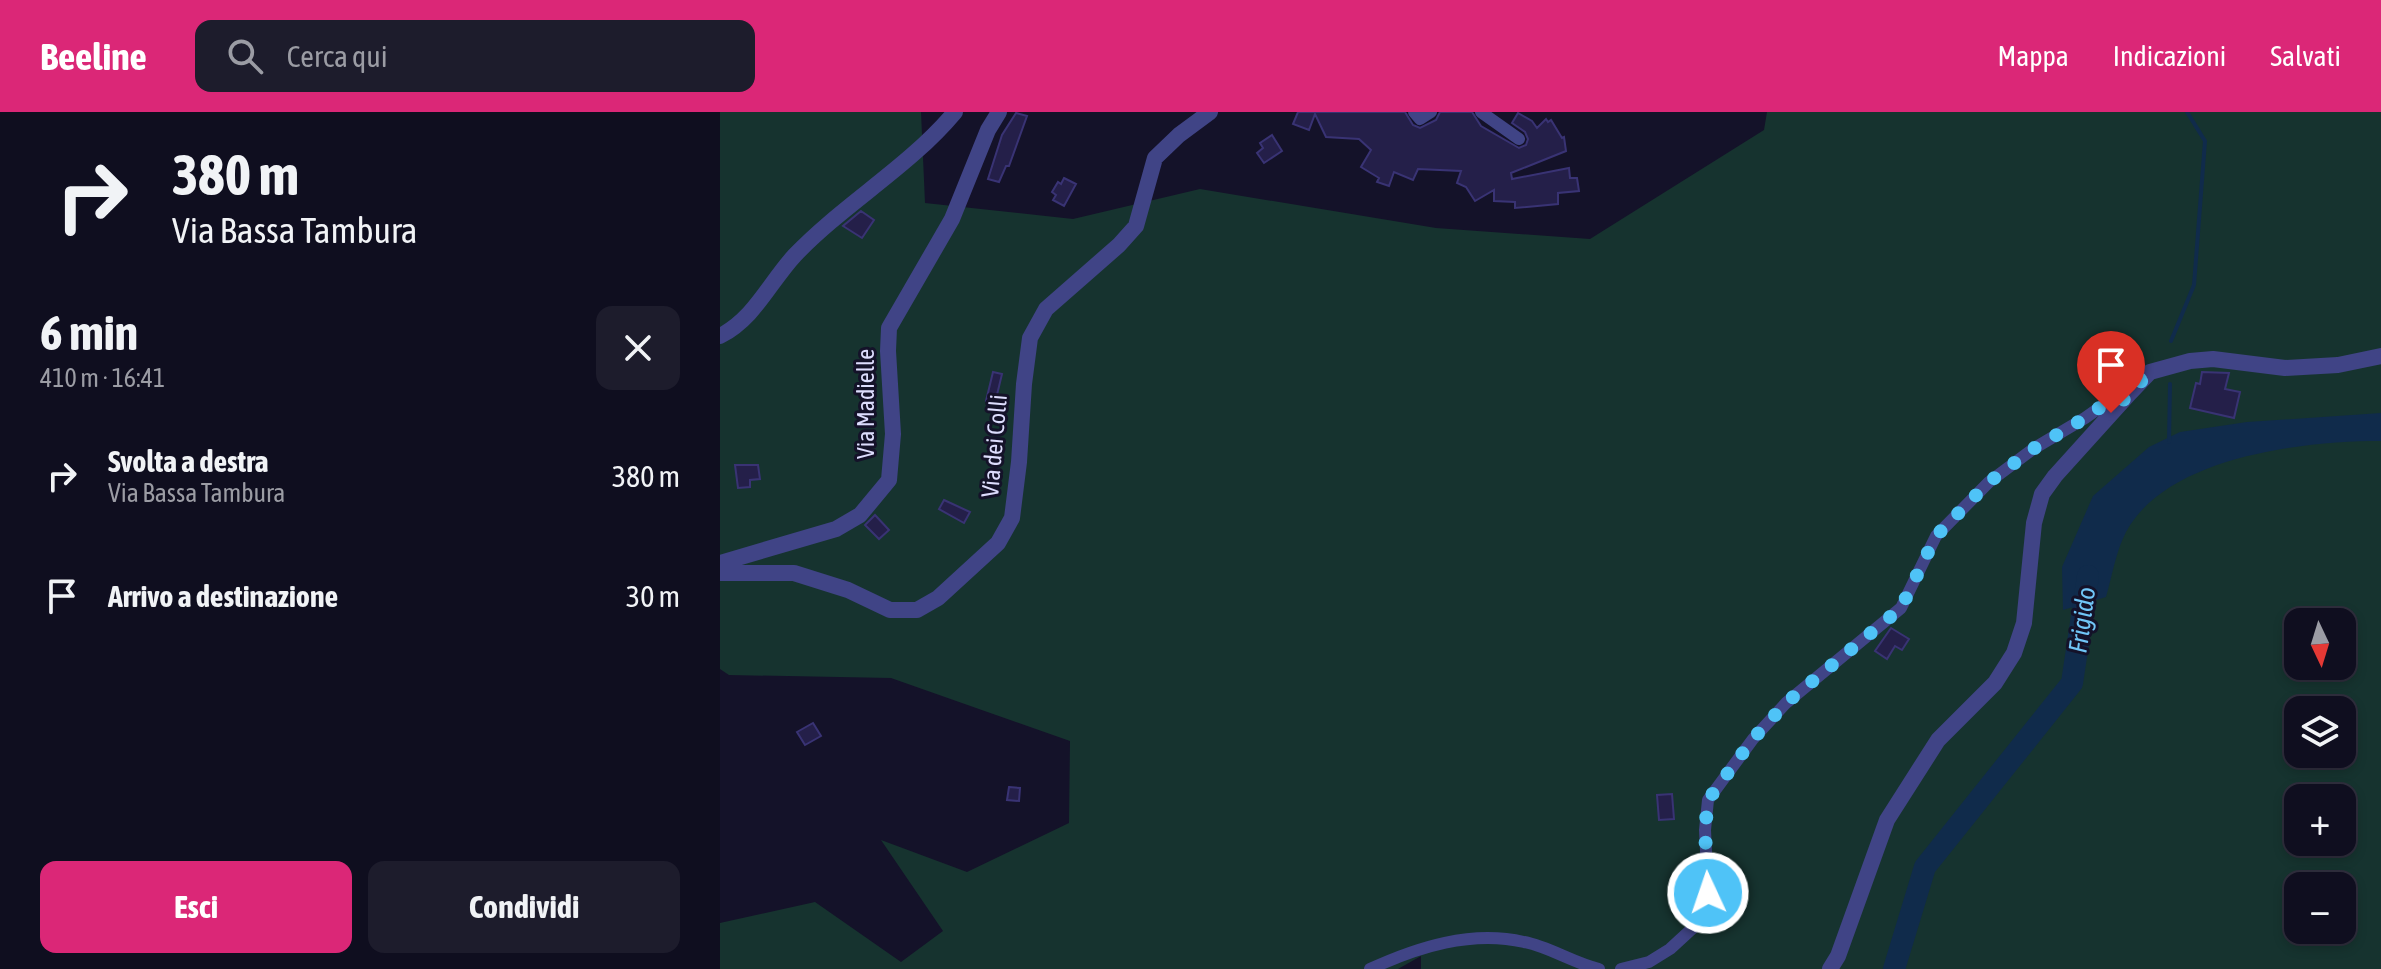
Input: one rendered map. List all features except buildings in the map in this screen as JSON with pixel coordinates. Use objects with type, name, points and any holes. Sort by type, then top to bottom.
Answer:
[{"type":"street","points":[[720,336],[754,310],[794,257],[833,220],[933,139],[955,112]]},
{"type":"street","name":"Via Madielle","points":[[720,563],[836,529],[860,515],[889,480],[893,434],[889,328],[952,219],[988,130],[999,112]]},
{"type":"street","name":"Via dei Colli","points":[[720,573],[794,573],[848,590],[890,610],[917,610],[938,598],[998,543],[1012,518],[1030,338],[1046,309],[1119,245],[1136,226],[1155,158],[1210,112]]},
{"type":"street","points":[[1481,112],[1519,139]]},
{"type":"street","points":[[1407,127],[1422,114]]},
{"type":"street","points":[[1621,969],[1649,962],[1670,949],[1695,926],[1708,893],[1705,830],[1708,800],[1753,739],[1786,703],[1901,608],[1936,536],[1989,482],[2033,449],[2085,418],[2150,372],[2190,361],[2213,359],[2285,368],[2338,365],[2381,356]]},
{"type":"street","points":[[1830,969],[1838,956],[1887,820],[1938,740],[1995,683],[2014,653],[2024,623],[2034,523],[2042,494],[2150,372]]},
{"type":"street","points":[[1370,969],[1412,950],[1466,939],[1523,941],[1578,964],[1599,969]]},
{"type":"green space","points":[[720,112],[921,112],[925,203],[1073,219],[1200,189],[1436,228],[1590,239],[1764,130],[1767,112],[2381,112],[2381,969],[1421,969],[1421,956],[1398,969],[720,969],[720,923],[815,902],[901,962],[943,931],[881,840],[967,872],[1069,823],[1070,741],[891,678],[729,675],[720,669]]},
{"type":"water","points":[[2381,413],[2381,441],[2277,450],[2204,470],[2172,486],[2146,506],[2126,532],[2106,597],[2063,610],[2062,567],[2093,496],[2149,447],[2180,432],[2247,422]]},
{"type":"waterway","points":[[2171,341],[2194,285],[2205,141],[2187,112]]},
{"type":"waterway","points":[[2169,442],[2170,384]]},
{"type":"waterway","name":"Frigido","points":[[1894,969],[1925,867],[2072,683],[2088,576]]},
{"type":"route","points":[[1708,893],[1705,830],[1708,800],[1753,739],[1786,703],[1901,608],[1936,536],[1989,482],[2033,449],[2085,418],[2150,372],[2111,413]]}]
